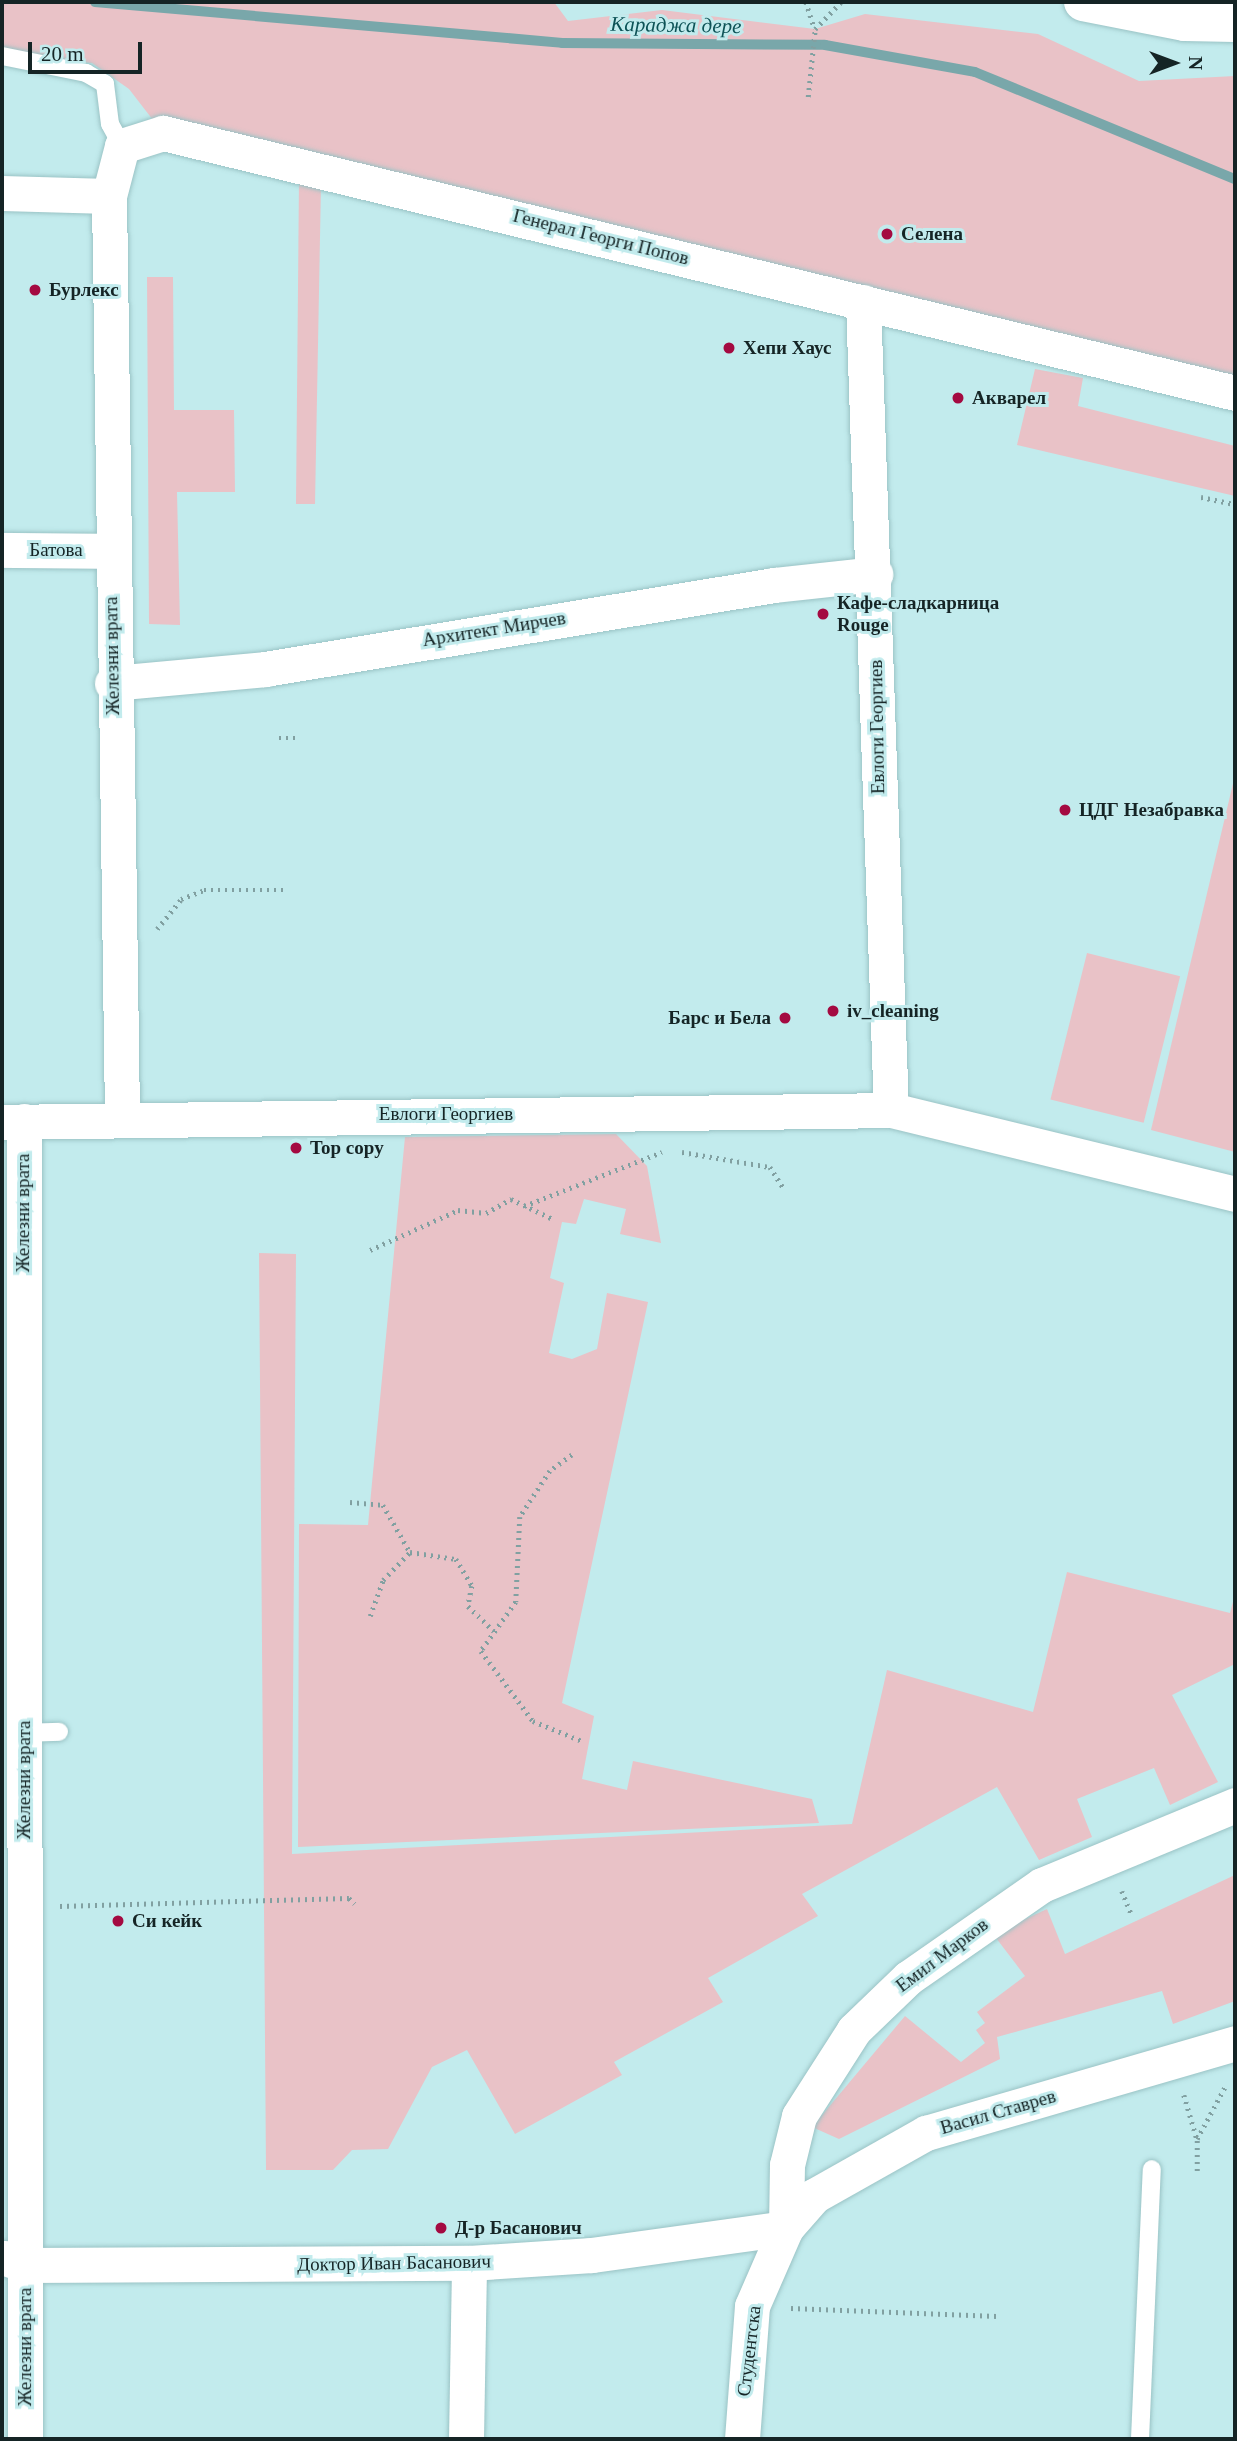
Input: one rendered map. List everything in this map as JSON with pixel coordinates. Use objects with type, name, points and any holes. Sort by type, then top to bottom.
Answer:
[{"type":"street","points":[[1083,2],[1185,22],[1235,23]]},
{"type":"street","name":"Генерал Георги Попов","points":[[122,146],[163,132],[1235,393]]},
{"type":"street","points":[[2,193],[109,196],[122,146]]},
{"type":"street","name":"Железни врата","points":[[109,196],[110,551],[122,1116]]},
{"type":"street","name":"Евлоги Георгиев","points":[[863,302],[875,575],[891,1110]]},
{"type":"street","name":"Батова","points":[[2,550],[110,551]]},
{"type":"street","name":"Архитект Мирчев","points":[[112,683],[265,669],[747,589],[875,575]]},
{"type":"street","name":"Евлоги Георгиев","points":[[13,1122],[122,1116],[891,1110],[1235,1194]]},
{"type":"street","name":"Железни врата","points":[[13,1122],[13,1646],[23,1732],[24,1907],[14,2261],[25,2439]]},
{"type":"street","name":"Емил Марков","points":[[786,2228],[787,2165],[799,2116],[854,2030],[908,1978],[1042,1885],[1235,1805]]},
{"type":"street","name":"Васил Ставрев","points":[[786,2228],[814,2196],[926,2133],[1233,2043]]},
{"type":"street","name":"Доктор Иван Басанович","points":[[14,2261],[469,2263],[592,2255],[786,2228]]},
{"type":"street","name":"Студентска","points":[[742,2439],[752,2306],[786,2228]]},
{"type":"street","points":[[466,2439],[469,2263]]},
{"type":"lane","points":[[2,56],[86,73],[105,84],[110,124],[122,146]]},
{"type":"lane","points":[[23,1732],[59,1732]]},
{"type":"lane","points":[[1140,2439],[1152,2169]]},
{"type":"path","points":[[806,2],[815,29]]},
{"type":"path","points":[[808,97],[808,59],[815,29],[841,2]]},
{"type":"path","points":[[1201,497],[1235,504]]},
{"type":"path","points":[[279,738],[300,738]]},
{"type":"path","points":[[118,943],[153,935],[181,899],[204,890],[286,890]]},
{"type":"path","points":[[667,1112],[667,1150]]},
{"type":"path","points":[[524,1206],[667,1150],[770,1167],[783,1187]]},
{"type":"path","points":[[370,1250],[458,1210],[486,1213],[510,1199],[553,1219]]},
{"type":"path","points":[[572,1455],[550,1471],[520,1517],[516,1602],[481,1651],[507,1691],[533,1721],[582,1741]]},
{"type":"path","points":[[351,1502],[383,1505],[410,1552]]},
{"type":"path","points":[[410,1552],[456,1559],[472,1587],[468,1606],[494,1632]]},
{"type":"path","points":[[370,1616],[383,1580],[410,1552]]},
{"type":"path","points":[[24,1907],[349,1898],[355,1905]]},
{"type":"path","points":[[1197,2140],[1232,2073],[1233,2043]]},
{"type":"path","points":[[1175,2060],[1197,2140],[1197,2171]]},
{"type":"path","points":[[752,2306],[997,2316]]},
{"type":"shaded area","points":[[2,2],[554,2],[568,21],[662,10],[815,29],[865,14],[1038,34],[1139,81],[1235,76],[1235,393],[163,133],[129,89],[92,63],[2,56]]},
{"type":"shaded area","points":[[299,179],[321,184],[315,504],[296,504]]},
{"type":"shaded area","points":[[147,277],[173,277],[174,410],[234,410],[235,492],[177,492],[180,625],[149,624]]},
{"type":"shaded area","points":[[1035,369],[1083,378],[1078,406],[1235,446],[1235,496],[1017,445]]},
{"type":"shaded area","points":[[1235,775],[1235,1152],[1151,1130]]},
{"type":"shaded area","points":[[1087,953],[1180,976],[1144,1123],[1050,1100]]},
{"type":"shaded area","points":[[616,1134],[647,1166],[661,1243],[620,1234],[626,1209],[584,1199],[576,1224],[562,1222],[550,1278],[564,1283],[549,1353],[572,1359],[597,1349],[607,1293],[648,1302],[562,1703],[594,1716],[582,1779],[627,1790],[633,1761],[812,1799],[819,1823],[298,1847],[299,1524],[368,1525],[405,1137]]},
{"type":"shaded area","points":[[259,1253],[296,1254],[292,1854],[852,1824],[887,1670],[1033,1712],[1067,1572],[1230,1613],[1235,1594],[1235,1664],[1172,1695],[1218,1782],[1170,1805],[1154,1768],[1077,1799],[1092,1837],[1039,1860],[997,1787],[802,1894],[818,1916],[708,1978],[723,2002],[614,2062],[622,2075],[515,2134],[467,2050],[432,2067],[388,2149],[352,2150],[333,2170],[266,2170]]},
{"type":"shaded area","points":[[1235,1875],[1235,2001],[1173,2024],[1162,1991],[997,2037],[1000,2059],[839,2139],[812,2127],[905,2016],[961,2062],[985,2043],[976,2030],[985,2023],[977,2012],[1025,1976],[993,1934],[1047,1909],[1065,1954]]},
{"type":"waterway","name":"Караджа дере","points":[[95,2],[562,43],[825,45],[975,72],[1235,179]]},
{"type":"place","name":"Селена","points":[[887,234]]},
{"type":"place","name":"Бурлекс","points":[[35,290]]},
{"type":"place","name":"Хепи Хаус","points":[[729,348]]},
{"type":"place","name":"Акварел","points":[[958,398]]},
{"type":"place","name":"Кафе-сладкарница Rouge","points":[[823,614]]},
{"type":"place","name":"ЦДГ Незабравка","points":[[1065,810]]},
{"type":"place","name":"iv_cleaning","points":[[833,1011]]},
{"type":"place","name":"Барс и Бела","points":[[785,1018]]},
{"type":"place","name":"Top copy","points":[[296,1148]]},
{"type":"place","name":"Си кейк","points":[[118,1921]]},
{"type":"place","name":"Д-р Басанович","points":[[441,2228]]}]
